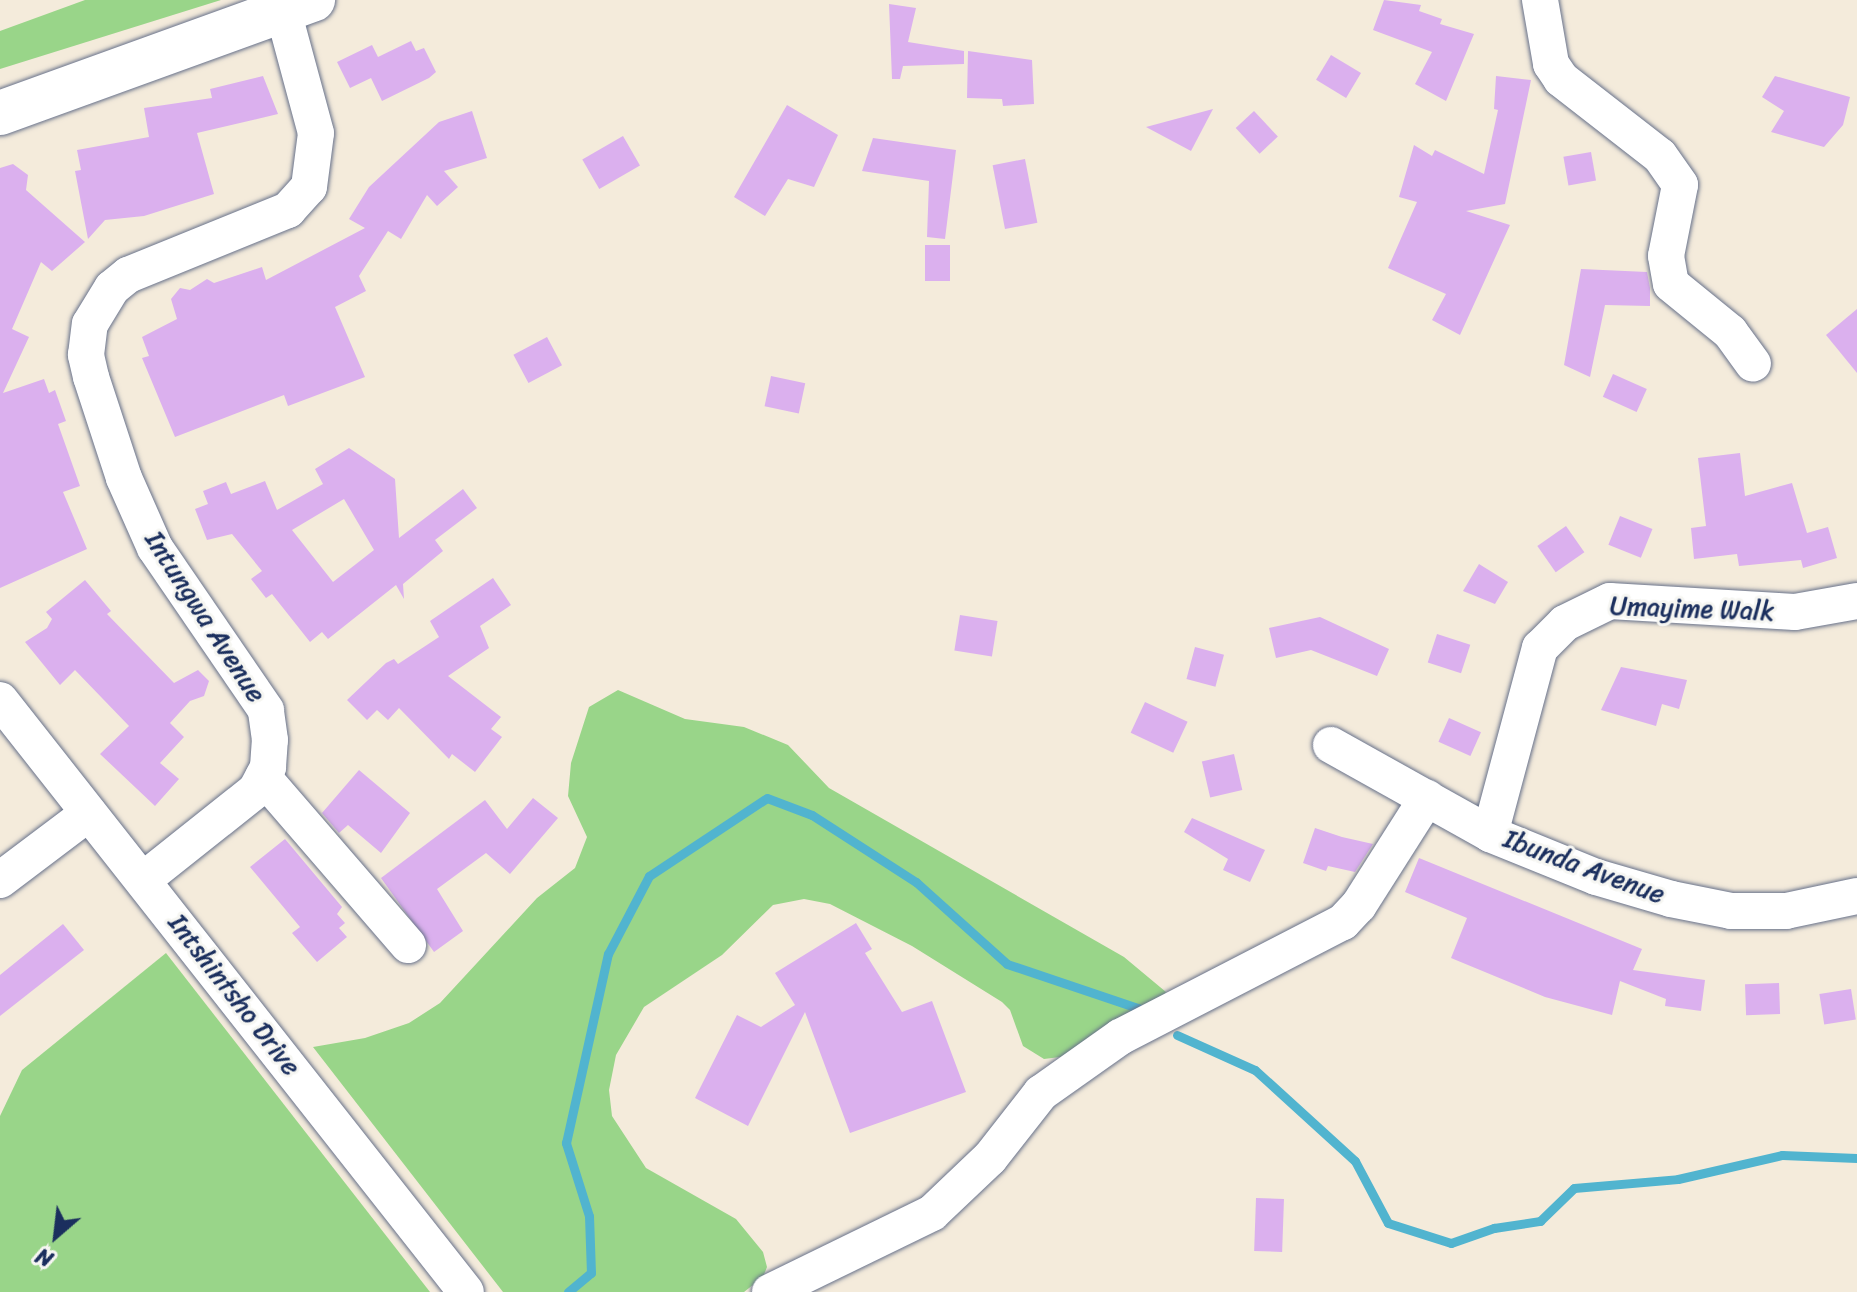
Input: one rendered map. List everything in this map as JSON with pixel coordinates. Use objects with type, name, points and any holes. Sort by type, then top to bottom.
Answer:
[{"type":"main road","points":[[0,113],[298,5]]},
{"type":"main road","points":[[0,92],[192,41]]},
{"type":"street","points":[[1540,0],[1551,64],[1561,79],[1660,156],[1680,185],[1666,256],[1671,284],[1730,332],[1753,364]]},
{"type":"street","name":"Intungwa Avenue","points":[[263,777],[270,740],[266,710],[155,548],[124,478],[86,355],[90,324],[101,302],[128,275],[288,210],[309,187],[316,133],[298,5]]},
{"type":"street","name":"Umayime Walk","points":[[1490,834],[1540,648],[1565,623],[1610,601],[1795,612],[1857,601]]},
{"type":"street","name":"Intshintsho Drive","points":[[0,700],[466,1292]]},
{"type":"street","name":"Ibunda Avenue","points":[[1331,745],[1490,834],[1596,877],[1731,911],[1786,911],[1857,896]]},
{"type":"street","points":[[143,880],[214,828],[256,790],[263,777],[408,945]]},
{"type":"street","points":[[770,1292],[932,1213],[990,1158],[1041,1093],[1120,1037],[1343,922],[1359,905],[1427,798]]},
{"type":"street","points":[[0,880],[89,813]]},
{"type":"green space","points":[[85,0],[221,0],[0,69],[0,31]]},
{"type":"green space","points":[[618,690],[685,719],[744,727],[788,745],[829,788],[1124,957],[1166,992],[1162,999],[1068,1056],[1044,1059],[1023,1046],[1010,1010],[1002,1002],[912,946],[830,904],[804,899],[773,905],[722,955],[644,1007],[616,1055],[609,1090],[612,1116],[646,1168],[736,1219],[763,1252],[767,1267],[763,1277],[744,1292],[503,1292],[313,1047],[365,1038],[409,1023],[440,1003],[537,898],[575,868],[587,837],[568,796],[571,763],[589,707]]},
{"type":"green space","points":[[166,953],[430,1292],[0,1292],[0,1116],[22,1070]]},
{"type":"building","points":[[1384,0],[1421,5],[1419,11],[1442,19],[1440,24],[1474,34],[1446,101],[1415,84],[1432,52],[1373,30]]},
{"type":"building","points":[[889,4],[916,8],[908,42],[964,51],[964,64],[903,66],[900,79],[892,79]]},
{"type":"building","points":[[411,41],[416,51],[424,48],[436,72],[429,78],[382,101],[371,78],[350,88],[337,62],[372,45],[378,57]]},
{"type":"building","points":[[968,51],[1032,60],[1034,104],[1003,106],[1002,99],[967,98]]},
{"type":"building","points":[[1331,55],[1361,73],[1346,98],[1316,80]]},
{"type":"building","points":[[263,76],[278,114],[197,133],[214,194],[144,216],[105,220],[88,239],[75,171],[81,170],[77,150],[149,137],[144,108],[212,98],[210,89]]},
{"type":"building","points":[[1496,76],[1531,80],[1505,204],[1466,211],[1510,225],[1460,335],[1432,320],[1446,294],[1388,268],[1417,202],[1399,197],[1414,145],[1432,156],[1435,150],[1484,174],[1498,110],[1494,109]]},
{"type":"building","points":[[1775,76],[1850,97],[1843,125],[1824,147],[1771,132],[1784,111],[1762,97]]},
{"type":"building","points":[[787,105],[838,135],[814,187],[788,179],[765,216],[734,197]]},
{"type":"building","points":[[1213,109],[1191,151],[1146,127]]},
{"type":"building","points":[[472,111],[487,158],[444,171],[458,187],[437,206],[427,195],[401,239],[388,231],[359,276],[366,291],[335,307],[365,377],[288,406],[284,395],[175,437],[142,358],[149,356],[142,337],[177,319],[171,299],[180,288],[190,290],[207,279],[214,283],[262,267],[266,280],[365,228],[349,219],[369,187],[439,122]]},
{"type":"building","points":[[1254,111],[1278,137],[1260,154],[1236,128]]},
{"type":"building","points":[[623,136],[640,165],[599,189],[582,160]]},
{"type":"building","points":[[873,138],[956,150],[945,239],[927,237],[929,181],[862,171]]},
{"type":"building","points":[[1591,152],[1596,181],[1568,185],[1563,157]]},
{"type":"building","points":[[1025,159],[1037,223],[1005,229],[993,165]]},
{"type":"building","points":[[13,164],[28,175],[26,190],[85,242],[52,271],[41,262],[12,329],[29,337],[3,393],[44,379],[49,393],[55,390],[66,421],[58,424],[80,486],[63,492],[87,549],[0,588],[0,168]]},
{"type":"building","points":[[925,245],[950,245],[950,281],[925,281]]},
{"type":"building","points":[[1581,269],[1647,272],[1650,288],[1650,306],[1605,305],[1590,377],[1564,365]]},
{"type":"building","points":[[1857,309],[1857,373],[1826,335]]},
{"type":"building","points":[[547,337],[562,365],[528,383],[513,355]]},
{"type":"building","points":[[1613,374],[1647,389],[1637,412],[1603,397]]},
{"type":"building","points":[[771,376],[805,383],[799,414],[765,406]]},
{"type":"building","points":[[349,448],[395,479],[399,538],[463,489],[477,508],[435,540],[443,551],[403,584],[404,599],[396,585],[328,639],[322,632],[310,642],[272,594],[266,598],[251,579],[262,571],[232,534],[207,540],[195,509],[208,504],[203,491],[226,482],[231,494],[265,481],[277,510],[323,484],[315,469]],"holes":[[[344,499],[374,550],[333,582],[292,530]]]},
{"type":"building","points":[[1740,453],[1745,496],[1792,483],[1807,533],[1828,527],[1837,558],[1803,568],[1801,560],[1739,566],[1737,554],[1694,559],[1691,528],[1706,526],[1698,458]]},
{"type":"building","points":[[1620,516],[1652,529],[1641,558],[1608,545]]},
{"type":"building","points":[[1566,526],[1584,552],[1556,572],[1537,546]]},
{"type":"building","points":[[1479,564],[1508,582],[1495,604],[1463,591]]},
{"type":"building","points":[[493,578],[511,605],[480,626],[489,648],[448,676],[501,717],[491,729],[502,737],[475,772],[452,754],[449,759],[399,708],[388,720],[377,710],[367,720],[347,700],[386,663],[394,659],[398,664],[439,637],[430,621]]},
{"type":"building","points":[[85,580],[111,611],[107,614],[174,683],[198,670],[209,681],[204,696],[190,701],[170,723],[184,737],[160,763],[179,779],[155,806],[100,754],[129,726],[75,670],[60,685],[25,642],[47,628],[52,619],[46,612]]},
{"type":"building","points":[[960,615],[998,621],[992,657],[954,651]]},
{"type":"building","points":[[1320,617],[1389,649],[1377,676],[1311,650],[1276,658],[1269,628]]},
{"type":"building","points":[[1437,634],[1470,645],[1461,673],[1428,663]]},
{"type":"building","points":[[1195,647],[1224,655],[1215,687],[1186,679]]},
{"type":"building","points":[[1621,667],[1687,680],[1679,709],[1662,704],[1656,726],[1601,710]]},
{"type":"building","points":[[1145,702],[1188,722],[1173,753],[1131,733]]},
{"type":"building","points":[[1449,718],[1481,732],[1470,756],[1438,742]]},
{"type":"building","points":[[1234,754],[1242,790],[1210,797],[1202,761]]},
{"type":"building","points":[[359,770],[410,813],[381,853],[348,825],[339,833],[322,813]]},
{"type":"building","points":[[533,798],[558,818],[510,874],[486,853],[437,889],[463,931],[434,952],[381,878],[485,800],[507,829]]},
{"type":"building","points":[[1192,818],[1265,850],[1250,882],[1223,870],[1228,859],[1184,832]]},
{"type":"building","points":[[1315,828],[1373,844],[1355,872],[1328,866],[1326,871],[1303,863]]},
{"type":"building","points":[[285,839],[342,907],[337,914],[345,923],[339,928],[347,937],[317,962],[292,933],[300,927],[250,867]]},
{"type":"building","points":[[1419,858],[1642,949],[1633,970],[1705,980],[1701,1011],[1665,1006],[1666,999],[1620,981],[1612,1015],[1545,997],[1451,958],[1467,918],[1405,892]]},
{"type":"building","points":[[856,923],[872,949],[865,953],[902,1012],[932,1001],[966,1092],[850,1133],[805,1012],[748,1126],[695,1098],[737,1015],[761,1027],[795,1005],[775,973]]},
{"type":"building","points":[[63,924],[84,950],[0,1016],[0,975]]},
{"type":"building","points":[[1779,983],[1780,1014],[1746,1015],[1745,984]]},
{"type":"building","points":[[1851,989],[1856,1020],[1824,1025],[1819,994]]},
{"type":"building","points":[[1256,1198],[1284,1199],[1282,1252],[1254,1251]]},
{"type":"waterway","points":[[568,1292],[591,1273],[589,1216],[566,1143],[608,954],[649,876],[767,798],[812,815],[916,882],[1007,964],[1141,1009]]},
{"type":"waterway","points":[[1177,1035],[1255,1070],[1355,1161],[1388,1223],[1451,1243],[1494,1228],[1540,1221],[1574,1188],[1678,1179],[1782,1155],[1857,1158]]}]
